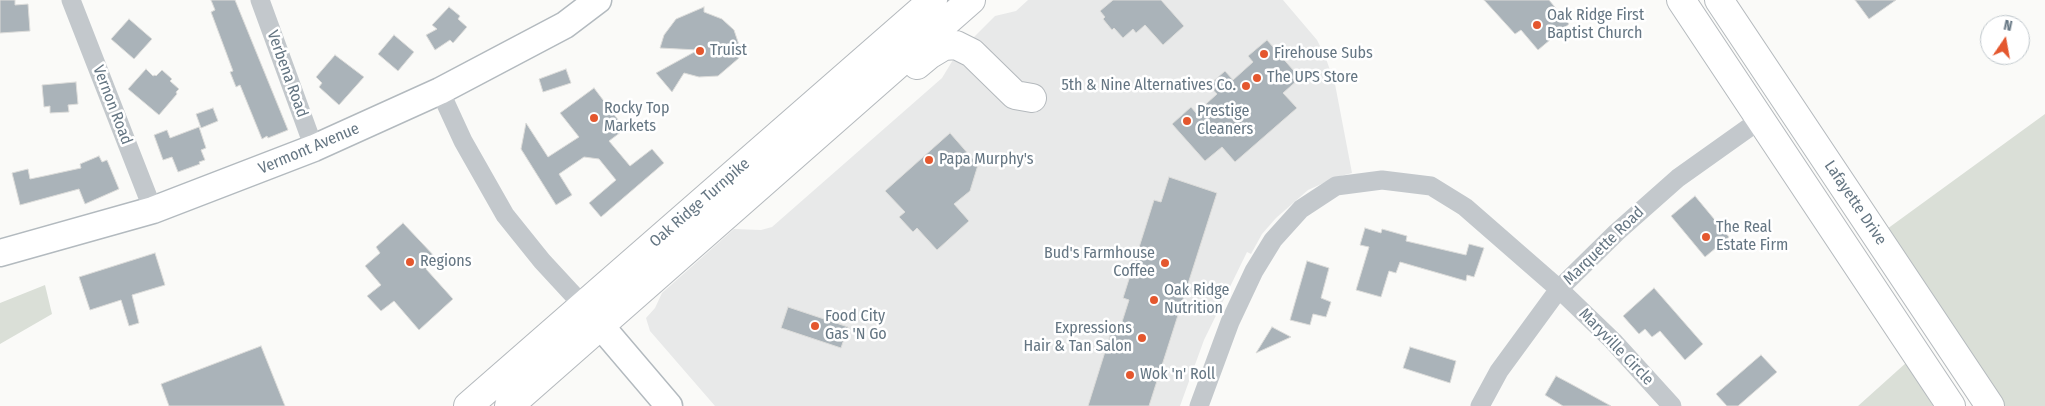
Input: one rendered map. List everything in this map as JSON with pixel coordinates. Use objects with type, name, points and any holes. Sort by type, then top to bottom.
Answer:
[{"type":"main road","name":"Oak Ridge Turnpike","points":[[509,406],[592,316],[932,0]]},
{"type":"main road","name":"Oak Ridge Turnpike","points":[[468,406],[592,316],[798,153],[971,0]]},
{"type":"main road","name":"Lafayette Drive","points":[[1681,0],[1762,119],[1951,406]]},
{"type":"main road","name":"Lafayette Drive","points":[[1719,0],[1990,406]]},
{"type":"main road","points":[[798,153],[852,122],[929,55],[944,46],[956,45],[964,48],[972,53],[1015,96],[1032,98]]},
{"type":"main road","points":[[1762,119],[1785,99]]},
{"type":"street","name":"Vernon Road","points":[[71,0],[153,210]]},
{"type":"street","name":"Verbena Road","points":[[260,0],[314,148]]},
{"type":"street","name":"Vermont Avenue","points":[[0,253],[153,210],[314,148],[440,91],[564,25],[598,0]]},
{"type":"street","points":[[440,91],[463,141],[505,215],[542,262],[592,316],[669,406]]},
{"type":"street","name":"Marquette Road","points":[[1480,406],[1499,371],[1560,289],[1623,227],[1678,178],[1762,119]]},
{"type":"street","name":"Maryville Circle","points":[[1199,406],[1230,322],[1254,271],[1273,240],[1301,209],[1336,186],[1382,180],[1431,186],[1464,207],[1560,289],[1613,341],[1672,406]]},
{"type":"shaded area","points":[[1028,0],[1283,0],[1317,40],[1325,56],[1335,84],[1352,173],[1337,177],[1308,190],[1276,218],[1262,234],[1251,254],[1247,252],[1204,340],[1180,406],[715,406],[650,331],[646,318],[655,308],[662,293],[734,229],[761,230],[772,227],[942,78],[956,55],[995,16],[1016,11]]},
{"type":"shaded area","points":[[2045,114],[2045,406],[1997,406],[1887,229]]},
{"type":"shaded area","points":[[45,285],[52,314],[0,344],[0,303]]},
{"type":"shaded area","points":[[1907,362],[1933,406],[1858,406]]},
{"type":"building","points":[[0,0],[15,0],[15,5],[28,4],[30,31],[0,33]]},
{"type":"building","points":[[211,0],[235,0],[288,130],[262,139],[240,85],[236,87],[230,72],[233,71],[211,12],[215,10]]},
{"type":"building","points":[[1113,0],[1161,0],[1184,26],[1163,45],[1145,25],[1136,33],[1133,29],[1123,38],[1114,28],[1112,30],[1103,19],[1105,17],[1100,11]]},
{"type":"building","name":"Oak Ridge First Baptist Church","points":[[1484,0],[1549,0],[1569,24],[1538,50],[1521,30],[1515,34]]},
{"type":"building","points":[[1855,0],[1896,0],[1869,19]]},
{"type":"building","points":[[449,7],[460,16],[458,19],[467,27],[453,43],[450,40],[435,50],[426,35],[437,29],[432,25]]},
{"type":"building","points":[[704,7],[704,12],[722,19],[734,30],[739,45],[739,58],[718,76],[699,77],[684,73],[672,92],[656,73],[698,50],[660,48],[664,35],[676,19]]},
{"type":"building","points":[[129,19],[152,39],[134,59],[111,39]]},
{"type":"building","points":[[394,35],[414,52],[398,71],[378,54]]},
{"type":"building","points":[[1267,40],[1300,78],[1283,93],[1297,108],[1235,162],[1222,147],[1205,161],[1172,124],[1191,107],[1196,113],[1217,94],[1209,85],[1225,71],[1233,80],[1253,62],[1248,56]]},
{"type":"building","points":[[335,55],[364,77],[339,105],[319,87],[322,83],[316,77]]},
{"type":"building","points":[[146,69],[153,76],[156,76],[162,70],[179,89],[159,115],[128,89]]},
{"type":"building","points":[[566,69],[571,83],[543,92],[539,79]]},
{"type":"building","points":[[76,82],[78,104],[68,105],[69,112],[50,113],[50,106],[44,107],[42,85]]},
{"type":"building","points":[[594,88],[625,129],[609,141],[630,166],[652,149],[664,163],[601,217],[589,203],[616,180],[599,159],[584,157],[559,174],[572,195],[556,205],[521,149],[526,123],[548,157],[579,137],[560,113]]},
{"type":"building","points":[[213,108],[218,121],[201,128],[196,114]]},
{"type":"building","points":[[199,127],[206,148],[201,150],[205,160],[199,162],[200,164],[178,172],[172,157],[163,160],[154,135],[167,130],[170,138]]},
{"type":"building","points":[[950,133],[978,165],[970,191],[954,204],[969,221],[937,250],[917,228],[913,232],[899,217],[905,212],[885,191]]},
{"type":"building","points":[[99,156],[102,162],[107,160],[119,189],[85,204],[79,189],[20,205],[12,173],[28,169],[30,179],[81,168],[80,164]]},
{"type":"building","points":[[1169,177],[1217,193],[1149,406],[1088,406],[1114,323],[1121,325],[1129,300],[1123,298],[1154,200],[1161,202]]},
{"type":"building","points":[[1695,196],[1729,237],[1705,257],[1671,216]]},
{"type":"building","points":[[403,223],[437,259],[426,269],[453,299],[419,330],[394,301],[381,311],[367,296],[381,285],[365,266],[380,253],[376,247]]},
{"type":"building","points":[[1365,228],[1381,233],[1382,229],[1407,236],[1406,241],[1466,255],[1469,244],[1484,248],[1474,277],[1467,275],[1466,281],[1400,262],[1396,273],[1389,271],[1381,297],[1356,290],[1369,247],[1360,245]]},
{"type":"building","points":[[155,253],[165,285],[132,295],[139,323],[129,326],[121,300],[90,310],[79,277]]},
{"type":"building","points":[[1307,261],[1329,268],[1321,298],[1331,302],[1326,317],[1313,314],[1310,325],[1290,320]]},
{"type":"building","points":[[1654,288],[1703,344],[1685,360],[1660,331],[1652,337],[1645,329],[1639,334],[1623,316]]},
{"type":"building","points":[[788,307],[848,327],[841,348],[781,328]]},
{"type":"building","points":[[1272,327],[1291,337],[1256,353]]},
{"type":"building","points":[[261,346],[285,406],[169,406],[161,384]]},
{"type":"building","points":[[1410,347],[1456,361],[1450,383],[1403,368]]},
{"type":"building","points":[[1761,355],[1777,372],[1738,406],[1727,406],[1716,394]]},
{"type":"building","points":[[1556,376],[1611,406],[1563,406],[1545,395]]},
{"type":"place","name":"Oak Ridge First Baptist Church","points":[[1537,25]]},
{"type":"place","name":"Truist","points":[[700,51]]},
{"type":"place","name":"Firehouse Subs","points":[[1264,54]]},
{"type":"place","name":"The UPS Store","points":[[1257,78]]},
{"type":"place","name":"5th & Nine Alternatives Co.","points":[[1246,86]]},
{"type":"place","name":"Rocky Top Markets","points":[[594,118]]},
{"type":"place","name":"Prestige Cleaners","points":[[1187,121]]},
{"type":"place","name":"Papa Murphy's","points":[[929,160]]},
{"type":"place","name":"The Real Estate Firm","points":[[1706,237]]},
{"type":"place","name":"Regions","points":[[410,262]]},
{"type":"place","name":"Bud's Farmhouse Coffee","points":[[1165,263]]},
{"type":"place","name":"Oak Ridge Nutrition","points":[[1154,300]]},
{"type":"place","name":"Food City Gas 'N Go","points":[[815,326]]},
{"type":"place","name":"Expressions Hair & Tan Salon","points":[[1142,338]]},
{"type":"place","name":"Wok 'n' Roll","points":[[1130,375]]}]
